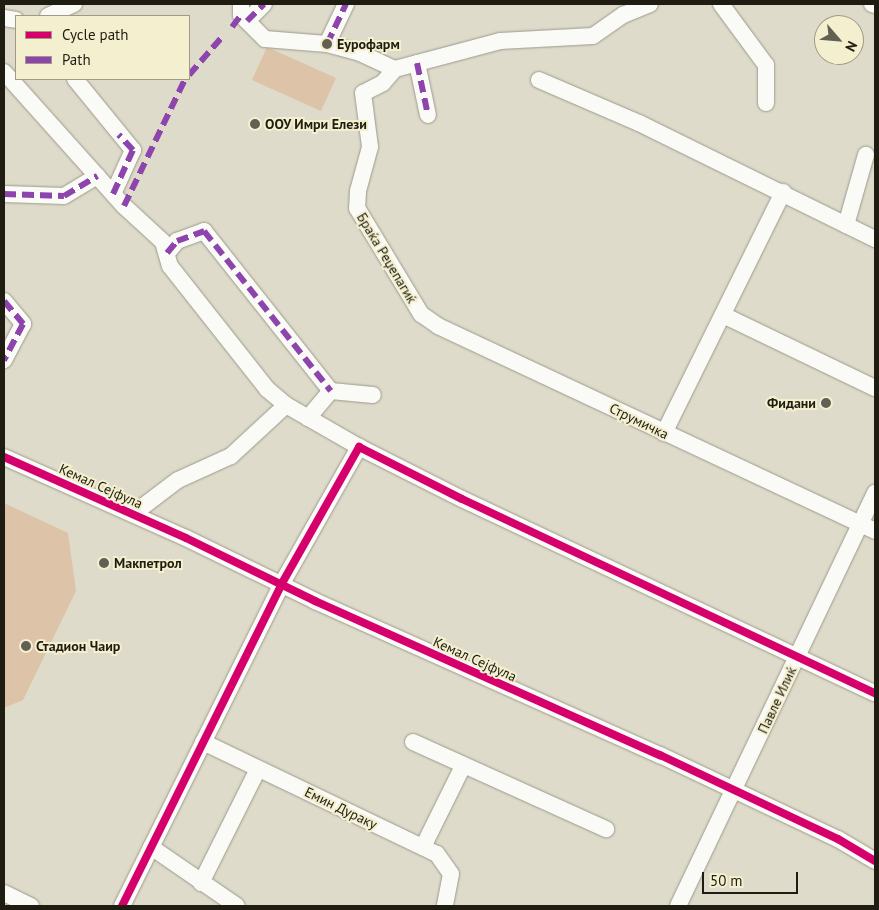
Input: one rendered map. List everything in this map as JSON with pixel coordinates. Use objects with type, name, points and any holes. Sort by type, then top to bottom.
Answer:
[{"type":"street","points":[[50,15],[74,4]]},
{"type":"street","points":[[241,4],[241,15],[265,39],[326,44],[360,53],[395,69],[500,41],[593,36],[623,15],[650,4]]},
{"type":"street","points":[[247,21],[264,4]]},
{"type":"street","points":[[326,44],[346,4]]},
{"type":"street","points":[[721,4],[766,65],[766,103]]},
{"type":"street","points":[[417,63],[428,115]]},
{"type":"street","name":"Браќа Реџепагиќ","points":[[395,69],[383,83],[363,93],[370,147],[358,191],[357,208],[421,314]]},
{"type":"street","points":[[4,72],[113,194],[163,242],[170,266],[267,390],[286,405],[359,446],[796,658],[875,693]]},
{"type":"street","points":[[76,80],[133,150],[113,194]]},
{"type":"street","points":[[539,80],[783,192],[875,239]]},
{"type":"street","points":[[846,225],[866,155]]},
{"type":"street","points":[[4,194],[64,196],[97,176]]},
{"type":"street","points":[[664,433],[783,192]]},
{"type":"street","points":[[167,253],[177,241],[204,231],[331,391],[373,395]]},
{"type":"street","points":[[4,301],[23,324],[4,360]]},
{"type":"street","name":"Струмичка","points":[[421,314],[438,326],[875,531]]},
{"type":"street","points":[[723,315],[875,388]]},
{"type":"street","points":[[308,418],[331,391]]},
{"type":"street","points":[[133,514],[178,480],[231,456],[286,405]]},
{"type":"street","points":[[122,906],[281,585],[359,446]]},
{"type":"street","name":"Кемал Сејфула","points":[[4,457],[133,514],[281,585],[660,754],[735,791]]},
{"type":"street","name":"Павле Илиќ","points":[[678,906],[735,791],[875,493]]},
{"type":"street","name":"Емин Дураку","points":[[203,742],[437,854],[450,874],[445,906]]},
{"type":"street","points":[[413,742],[606,829]]},
{"type":"street","points":[[423,847],[463,766]]},
{"type":"street","points":[[201,883],[258,769]]},
{"type":"street","points":[[735,791],[838,839],[875,861]]},
{"type":"street","points":[[151,847],[201,883],[238,906]]},
{"type":"street","points":[[4,893],[31,906]]},
{"type":"shaded area","points":[[267,47],[336,78],[321,111],[252,80]]},
{"type":"shaded area","name":"Стадион Чаир","points":[[4,503],[68,533],[76,591],[23,700],[4,708]]},
{"type":"marked path","points":[[247,21],[264,4]]},
{"type":"marked path","points":[[327,44],[346,4]]},
{"type":"marked path","points":[[232,27],[241,15]]},
{"type":"marked path","points":[[190,74],[222,37]]},
{"type":"marked path","points":[[417,63],[428,115]]},
{"type":"marked path","points":[[124,206],[185,80]]},
{"type":"marked path","points":[[113,194],[133,150],[119,135]]},
{"type":"marked path","points":[[4,194],[64,196],[97,176]]},
{"type":"marked path","points":[[167,253],[177,241],[204,231],[331,391]]},
{"type":"marked path","points":[[4,301],[23,324],[4,360]]},
{"type":"cycle path","points":[[122,906],[281,585],[359,447],[462,499],[875,693]]},
{"type":"cycle path","points":[[4,457],[186,538],[315,601],[660,755],[838,839],[875,861]]},
{"type":"place","name":"Еурофарм","points":[[327,44]]},
{"type":"place","name":"ООУ Имри Елези","points":[[255,124]]},
{"type":"place","name":"Фидани","points":[[826,403]]},
{"type":"place","name":"Макпетрол","points":[[104,563]]},
{"type":"place","name":"Стадион Чаир","points":[[26,646]]}]
